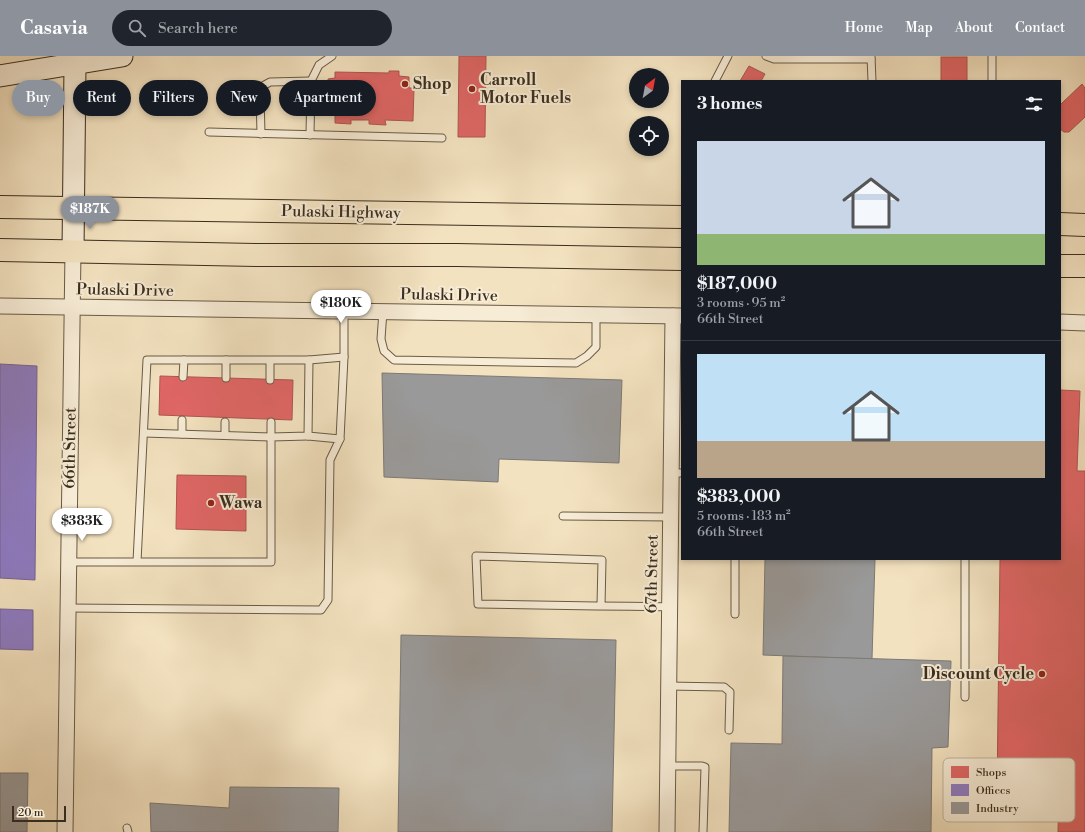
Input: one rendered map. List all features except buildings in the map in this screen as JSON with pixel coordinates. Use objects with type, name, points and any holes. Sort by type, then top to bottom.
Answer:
[{"type":"highway","name":"Pulaski Highway","points":[[0,207],[681,217]]},
{"type":"highway","points":[[1061,224],[1085,225]]},
{"type":"highway","points":[[0,250],[258,255],[457,255],[681,259]]},
{"type":"highway","points":[[1061,266],[1085,266]]},
{"type":"main road","points":[[0,76],[122,56]]},
{"type":"main road","name":"66th Street","points":[[73,251],[75,64]]},
{"type":"street","name":"66th Street","points":[[65,832],[73,251]]},
{"type":"street","name":"Pulaski Drive","points":[[0,306],[677,316]]},
{"type":"street","name":"67th Street","points":[[667,832],[670,517],[676,473],[677,316]]},
{"type":"street","points":[[1061,322],[1085,322]]},
{"type":"lane","points":[[312,80],[319,65],[332,56]]},
{"type":"lane","points":[[716,80],[728,56]]},
{"type":"lane","points":[[766,56],[774,59],[871,58],[872,80]]},
{"type":"lane","points":[[992,56],[992,80]]},
{"type":"lane","points":[[261,134],[261,86],[270,82],[279,82]]},
{"type":"lane","points":[[310,116],[310,135]]},
{"type":"lane","points":[[209,132],[442,138]]},
{"type":"lane","points":[[68,608],[321,610],[328,600],[330,460],[340,439],[344,357],[344,311]]},
{"type":"lane","points":[[383,312],[382,345],[384,351],[394,360],[576,362],[587,356],[596,347],[596,315]]},
{"type":"lane","points":[[137,562],[147,360],[270,361],[344,357]]},
{"type":"lane","points":[[183,377],[184,360]]},
{"type":"lane","points":[[226,360],[226,378]]},
{"type":"lane","points":[[308,436],[309,360]]},
{"type":"lane","points":[[270,361],[270,380]]},
{"type":"lane","points":[[182,420],[182,434]]},
{"type":"lane","points":[[225,422],[225,435]]},
{"type":"lane","points":[[69,562],[271,562],[271,422]]},
{"type":"lane","points":[[144,433],[271,437],[308,436],[340,439]]},
{"type":"lane","points":[[563,516],[670,517]]},
{"type":"lane","points":[[601,606],[602,560],[476,556],[478,604],[601,606],[669,607]]},
{"type":"lane","points":[[735,560],[735,614]]},
{"type":"lane","points":[[965,560],[965,697]]},
{"type":"lane","points":[[668,686],[724,687],[730,692],[729,730]]},
{"type":"lane","points":[[667,766],[702,766],[705,768],[703,832]]},
{"type":"place","name":"Shop","points":[[405,84]]},
{"type":"place","name":"Carroll Motor Fuels","points":[[472,89]]},
{"type":"place","name":"Wawa","points":[[211,503]]},
{"type":"place","name":"Discount Cycle","points":[[1042,674]]}]
